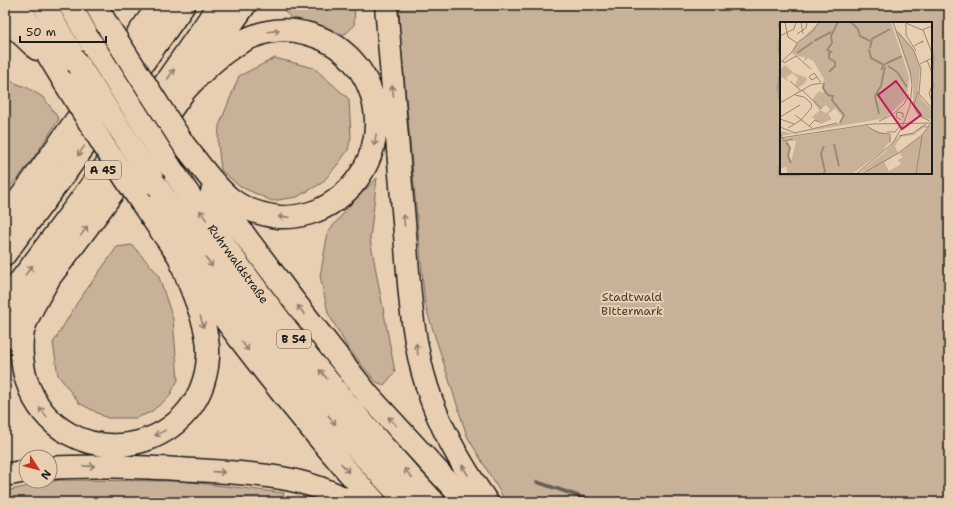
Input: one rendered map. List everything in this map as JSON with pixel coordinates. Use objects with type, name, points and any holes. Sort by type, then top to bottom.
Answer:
[{"type":"highway","points":[[18,5],[104,146],[180,259],[278,388],[329,450],[375,502]]},
{"type":"highway","name":"B 54","points":[[44,5],[78,64],[155,184],[214,268],[293,373],[339,428],[406,502]]},
{"type":"highway","name":"Ruhrwaldstraße","points":[[70,5],[92,44],[169,165],[225,248],[269,307],[354,411],[434,502]]},
{"type":"highway","points":[[5,219],[159,5]]},
{"type":"highway","name":"A 45","points":[[5,254],[66,172],[184,5]]},
{"type":"highway","name":"A 45","points":[[5,301],[149,106],[219,5]]},
{"type":"highway","points":[[5,337],[101,209],[245,5]]},
{"type":"highway","points":[[386,5],[410,298],[419,358],[436,414],[466,471],[487,502]]},
{"type":"highway","points":[[101,14],[184,145],[213,194],[291,298],[369,396],[466,502]]},
{"type":"highway","points":[[5,23],[17,30],[31,42],[65,83]]},
{"type":"highway","points":[[184,145],[219,189],[232,200],[259,213],[286,217],[301,216],[316,212],[330,205],[354,185],[363,173],[370,157],[377,127],[376,111],[371,92],[362,72],[341,50],[328,41],[313,34],[299,31],[272,31],[254,35],[238,43],[212,62],[186,89]]},
{"type":"highway","points":[[5,213],[30,186]]},
{"type":"highway","points":[[50,277],[32,308],[23,332],[23,362],[26,378],[31,392],[47,417],[59,428],[73,436],[88,442],[104,445],[134,444],[162,433],[176,423],[187,412],[197,398],[207,369],[207,340],[203,323],[180,259]]},
{"type":"highway","points":[[58,468],[115,466],[277,477],[312,485],[350,502]]},
{"type":"highway","points":[[5,475],[18,473]]},
{"type":"green space","points":[[284,5],[355,5],[354,26],[345,34],[335,34],[316,25],[300,25],[285,12]]},
{"type":"green space","name":"Stadtwald Bittermark","points":[[399,5],[949,5],[949,502],[506,502],[467,436],[425,305],[400,33]]},
{"type":"green space","points":[[275,58],[314,68],[349,99],[351,137],[348,150],[322,183],[297,197],[272,201],[239,186],[221,170],[218,143],[219,126],[239,76]]},
{"type":"green space","points":[[5,79],[28,88],[44,98],[59,119],[27,166],[5,192]]},
{"type":"green space","points":[[377,178],[370,239],[395,372],[384,385],[376,382],[348,348],[328,313],[320,276],[328,232],[351,204]]},
{"type":"green space","points":[[132,245],[158,274],[173,319],[178,380],[169,397],[151,412],[136,418],[107,418],[79,403],[58,375],[53,343],[77,303],[117,247]]},
{"type":"green space","points":[[58,480],[182,481],[284,493],[283,502],[5,502],[5,491],[18,488],[58,489]]},
{"type":"waterway","points":[[537,482],[596,502]]}]
